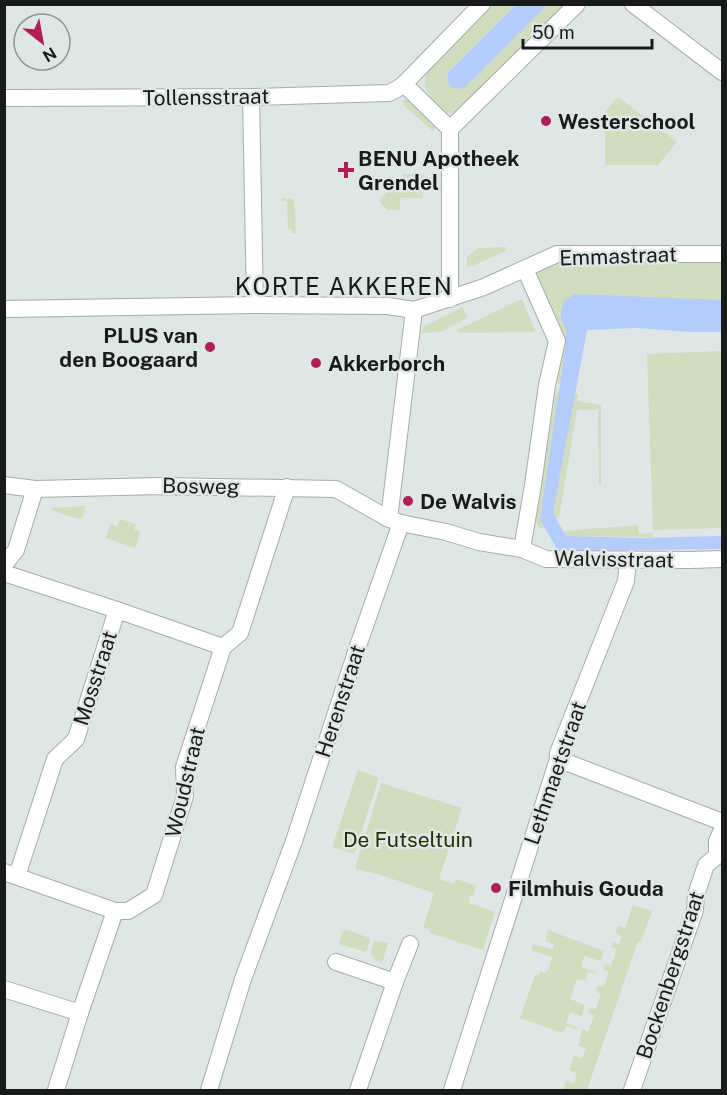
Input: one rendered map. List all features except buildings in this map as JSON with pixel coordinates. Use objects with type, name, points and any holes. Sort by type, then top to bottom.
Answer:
[{"type":"street","points":[[450,129],[404,84],[483,4]]},
{"type":"street","points":[[450,298],[450,129],[577,4]]},
{"type":"street","points":[[633,4],[723,72]]},
{"type":"street","name":"Tollensstraat","points":[[4,98],[251,97],[389,93],[404,84]]},
{"type":"street","points":[[251,97],[255,305]]},
{"type":"street","name":"Emmastraat","points":[[414,310],[484,287],[557,254],[723,254]]},
{"type":"street","points":[[522,549],[556,341],[525,269]]},
{"type":"street","points":[[4,309],[255,305],[388,306],[414,310]]},
{"type":"street","name":"Herenstraat","points":[[209,1090],[243,979],[294,841],[358,646],[395,521],[414,310]]},
{"type":"street","name":"Bosweg","points":[[4,485],[35,489],[160,486],[336,489],[395,521]]},
{"type":"street","name":"Woudstraat","points":[[115,910],[128,911],[154,895],[185,796],[184,767],[223,647],[240,633],[287,488]]},
{"type":"street","points":[[4,566],[16,550],[35,489]]},
{"type":"street","name":"Walvisstraat","points":[[395,521],[479,542],[522,549],[546,559],[723,559]]},
{"type":"street","name":"Lethmaetstraat","points":[[452,1090],[558,759],[558,753],[626,581],[628,560]]},
{"type":"street","points":[[4,573],[223,647]]},
{"type":"street","name":"Mosstraat","points":[[11,874],[55,759],[76,739],[117,610]]},
{"type":"street","points":[[558,759],[723,822]]},
{"type":"street","name":"Bockenbergstraat","points":[[632,1090],[695,910],[696,895],[706,865],[720,857],[717,842],[723,830]]},
{"type":"street","points":[[11,874],[115,910],[56,1090]]},
{"type":"street","points":[[358,1090],[410,944]]},
{"type":"street","points":[[336,962],[395,982]]},
{"type":"street","points":[[4,989],[80,1013]]},
{"type":"green space","points":[[491,5],[516,5],[448,73],[448,83],[466,86],[547,5],[566,5],[459,112],[446,113],[428,93],[426,75],[429,68]]},
{"type":"green space","points":[[618,97],[677,142],[658,165],[605,165],[605,112]]},
{"type":"green space","points":[[403,100],[409,100],[437,127],[433,131],[404,106]]},
{"type":"green space","points":[[403,174],[424,175],[423,198],[400,198],[400,210],[387,210],[379,201]]},
{"type":"green space","points":[[281,198],[294,201],[296,233],[292,233],[292,230],[288,228],[287,201],[282,201]]},
{"type":"green space","points":[[506,247],[506,251],[467,267],[467,257],[478,248]]},
{"type":"green space","points":[[722,260],[722,300],[561,320],[566,329],[566,343],[560,384],[557,383],[564,341],[538,278],[538,272],[552,264],[572,261]]},
{"type":"green space","points":[[522,299],[536,332],[458,333],[457,330]]},
{"type":"green space","points":[[462,307],[468,318],[440,332],[421,333],[424,327]]},
{"type":"green space","points":[[722,351],[722,528],[653,530],[647,354]]},
{"type":"green space","points":[[556,391],[559,392],[540,519],[544,527],[541,528],[538,527],[536,521]]},
{"type":"green space","points":[[575,394],[578,394],[577,401],[601,405],[601,485],[599,485],[598,410],[577,410],[559,517],[556,519],[553,513]]},
{"type":"green space","points":[[86,506],[83,517],[80,519],[49,508]]},
{"type":"green space","points":[[120,519],[136,524],[134,530],[140,532],[135,548],[106,538],[110,524],[117,526]]},
{"type":"green space","points":[[638,525],[639,534],[653,533],[652,537],[566,536],[564,531]]},
{"type":"green space","points":[[358,770],[379,778],[354,854],[332,847]]},
{"type":"green space","name":"De Futseltuin","points":[[381,783],[462,808],[439,879],[454,884],[456,879],[475,885],[473,896],[470,896],[468,903],[495,912],[483,950],[430,933],[430,929],[423,928],[434,893],[378,874],[355,869]]},
{"type":"green space","points":[[633,905],[652,911],[641,942],[638,941],[587,1090],[563,1090],[566,1081],[574,1083],[577,1073],[569,1070],[574,1056],[582,1058],[586,1048],[578,1046],[582,1029],[588,1031],[594,1016],[588,1013],[590,1008],[596,1009],[601,994],[596,991],[598,986],[604,987],[609,972],[603,969],[605,964],[611,965],[617,950],[611,947],[613,942],[619,944],[622,936],[616,933],[618,926],[625,928]]},
{"type":"green space","points":[[344,930],[369,938],[366,952],[339,944]]},
{"type":"green space","points":[[548,930],[604,951],[600,961],[584,956],[581,967],[596,972],[595,974],[588,972],[585,981],[577,979],[570,999],[585,1005],[582,1016],[570,1012],[566,1023],[578,1027],[576,1029],[566,1026],[563,1033],[520,1018],[535,975],[539,976],[540,971],[546,973],[549,969],[552,957],[531,950],[533,944],[553,949],[554,944],[545,941]]},
{"type":"green space","points":[[376,941],[388,943],[382,963],[370,954]]},
{"type":"water","points":[[516,5],[547,5],[466,86],[458,89],[449,85],[448,73]]},
{"type":"water","points":[[574,294],[722,300],[722,332],[636,328],[587,330],[553,513],[566,536],[640,538],[722,536],[722,549],[558,551],[540,519],[566,343],[566,329],[561,320],[561,311],[564,301]]},
{"type":"place","name":"Westerschool","points":[[546,121]]},
{"type":"place","name":"BENU Apotheek Grendel","points":[[346,170]]},
{"type":"place","name":"PLUS van den Boogaard","points":[[210,347]]},
{"type":"place","name":"Akkerborch","points":[[316,363]]},
{"type":"place","name":"De Walvis","points":[[408,501]]},
{"type":"place","name":"Filmhuis Gouda","points":[[496,888]]},
{"type":"district","name":"KORTE AKKEREN","points":[[344,286]]}]
